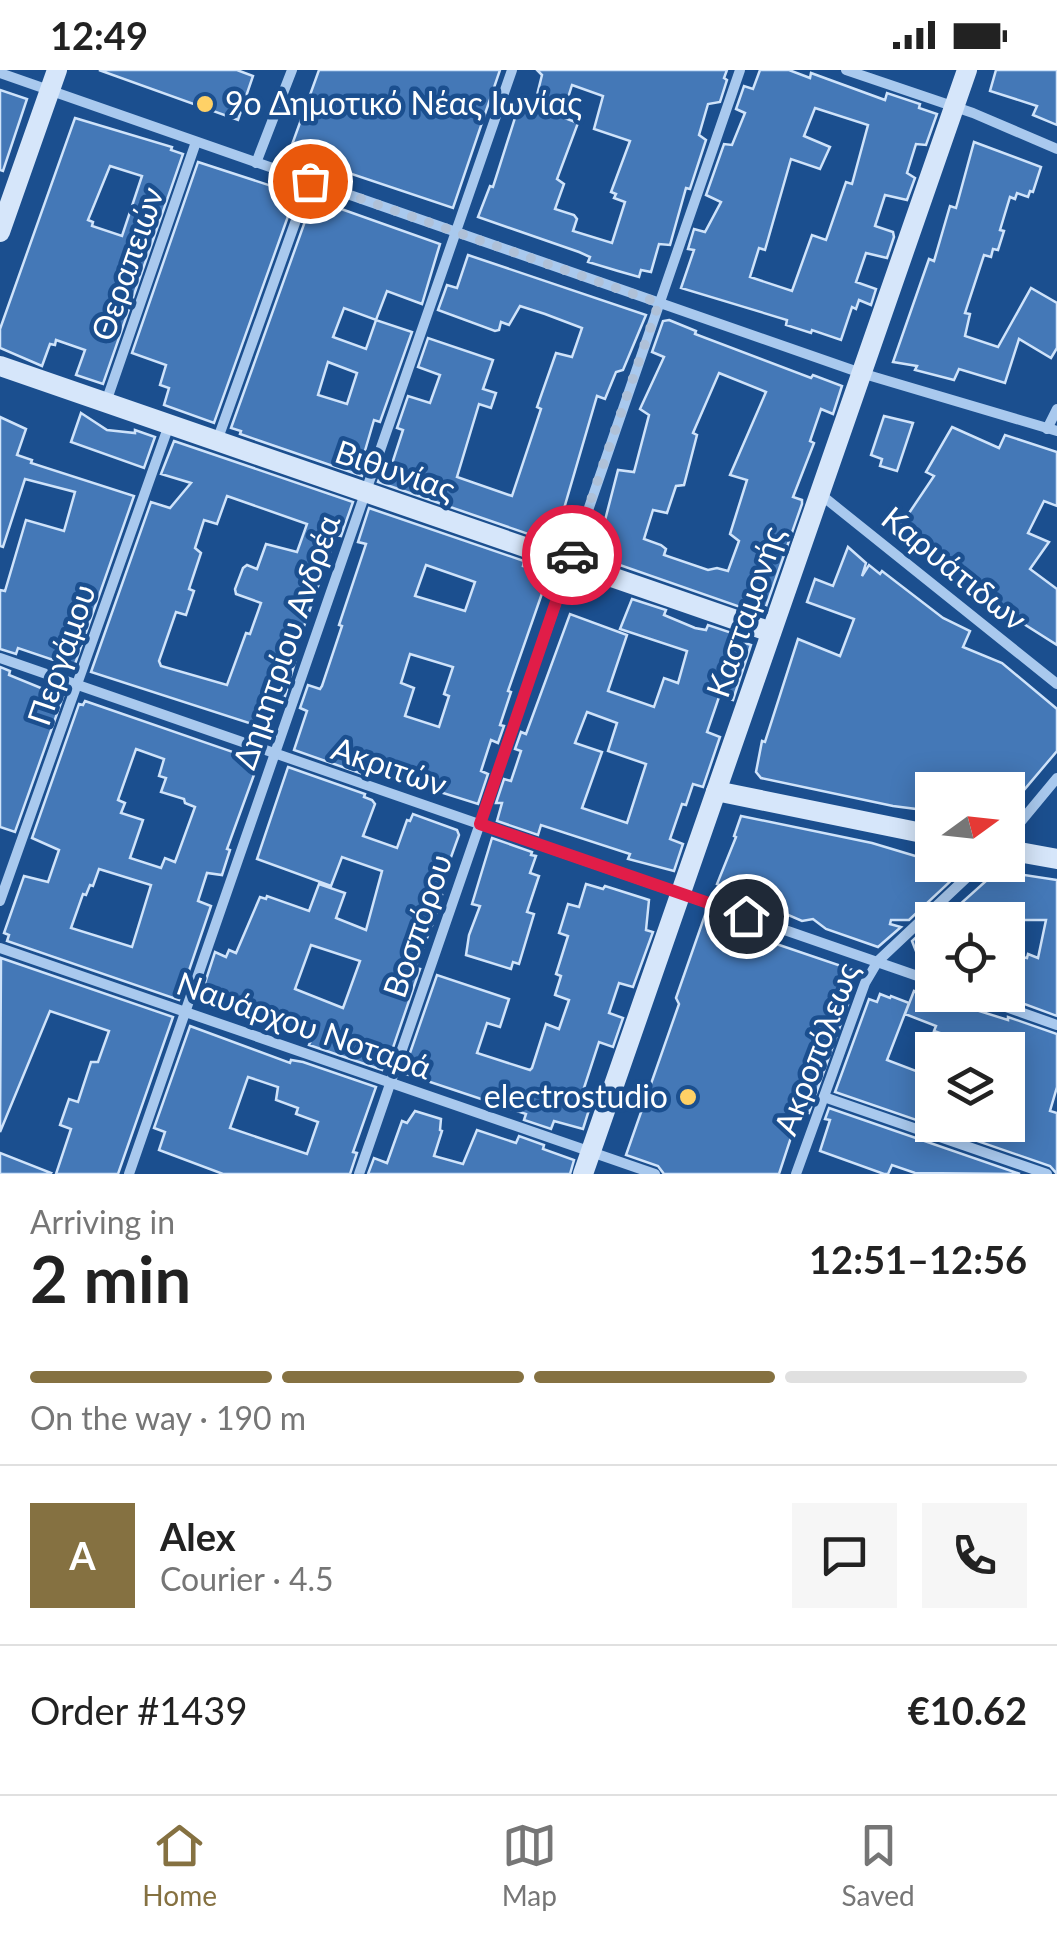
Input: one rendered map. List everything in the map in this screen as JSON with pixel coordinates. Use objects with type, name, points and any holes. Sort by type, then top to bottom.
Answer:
[{"type":"street","points":[[0,232],[57,70]]},
{"type":"street","points":[[256,163],[292,70]]},
{"type":"street","name":"Δημητρίου Ανδρέα","points":[[129,1174],[512,70]]},
{"type":"street","name":"Βοσπόρου","points":[[359,1174],[740,70]]},
{"type":"street","points":[[846,70],[954,106],[1057,149]]},
{"type":"street","name":"Κασταμονής","points":[[583,1174],[967,70]]},
{"type":"street","points":[[0,73],[862,373],[1052,430],[1057,409]]},
{"type":"street","name":"Θεραπειών","points":[[106,403],[196,142]]},
{"type":"street","points":[[217,441],[310,181]]},
{"type":"street","name":"Βιθυνίας","points":[[0,366],[771,632]]},
{"type":"street","name":"Περγάμου","points":[[0,901],[169,425]]},
{"type":"street","name":"Καρυάτιδων","points":[[819,494],[1057,684]]},
{"type":"street","name":"Ακριτών","points":[[0,658],[915,975]]},
{"type":"street","points":[[1025,817],[1057,778]]},
{"type":"street","points":[[716,792],[915,832]]},
{"type":"street","points":[[1025,853],[1057,859]]},
{"type":"street","name":"Ακροπόλεως","points":[[796,1174],[865,983],[878,961],[962,882]]},
{"type":"street","name":"Ναυάρχου Νοταρά","points":[[0,948],[654,1174]]},
{"type":"street","points":[[1020,1012],[1057,1025]]},
{"type":"street","points":[[824,1096],[1047,1174]]},
{"type":"building","name":"9ο Δημοτικό Νέας Ιωνίας","points":[[99,70],[237,70],[253,76],[238,120]]},
{"type":"building","points":[[319,70],[500,70],[453,208],[289,153]]},
{"type":"building","points":[[537,70],[727,70],[720,102],[708,104],[699,135],[706,140],[690,189],[686,188],[670,245],[659,244],[651,272],[641,270],[639,277],[588,262],[590,257],[579,252],[478,217],[490,186],[493,187],[520,102],[534,107],[542,75]],"holes":[[[572,85],[603,96],[594,129],[630,141],[611,192],[616,194],[614,198],[625,202],[612,243],[573,231],[577,219],[574,215],[555,209],[564,184],[557,179],[578,123],[562,117]]]},
{"type":"building","points":[[760,70],[789,70],[810,78],[811,73],[885,100],[887,93],[937,114],[926,145],[916,144],[907,173],[915,178],[907,200],[885,195],[875,226],[893,232],[894,237],[887,258],[866,253],[856,282],[876,289],[871,305],[859,300],[856,309],[852,307],[841,340],[681,288],[694,250],[688,249],[694,229],[705,232],[721,202],[706,195],[724,144],[732,145],[745,113],[736,109],[744,86],[753,89]],"holes":[[[815,108],[868,125],[852,184],[846,182],[826,240],[812,235],[792,291],[750,277],[759,248],[765,250],[791,159],[820,169],[830,147],[804,136]]]},
{"type":"building","points":[[996,70],[1057,70],[1057,125],[1033,115],[1037,106],[990,91]]},
{"type":"building","points":[[0,90],[27,99],[3,171],[0,170]]},
{"type":"building","points":[[75,118],[172,147],[171,150],[183,154],[103,384],[76,375],[85,350],[56,340],[55,345],[50,344],[42,366],[0,348],[0,329]],"holes":[[[110,166],[142,176],[122,236],[92,226],[93,222],[88,220]]]},
{"type":"building","points":[[974,142],[1041,167],[1028,197],[1017,193],[1015,199],[1010,197],[998,250],[993,249],[991,257],[984,255],[965,313],[970,314],[965,336],[998,347],[1031,288],[1057,303],[1057,348],[1051,358],[1019,339],[1005,383],[959,369],[954,380],[893,362],[929,259],[934,261],[950,206],[956,208]]},
{"type":"building","points":[[198,162],[296,194],[214,423],[164,405],[169,388],[160,385],[166,365],[132,353]]},
{"type":"building","points":[[313,199],[440,244],[422,304],[387,291],[376,320],[412,332],[380,422],[374,420],[362,461],[367,463],[362,476],[231,428]],"holes":[[[344,308],[376,320],[366,349],[333,337]],[[328,362],[357,373],[347,404],[318,395]]]},
{"type":"building","points":[[468,255],[646,315],[623,370],[616,372],[605,399],[597,396],[563,512],[572,517],[563,546],[378,482],[383,468],[390,470],[403,430],[397,428],[408,396],[430,403],[440,375],[418,367],[428,338],[493,360],[483,389],[496,393],[491,408],[479,404],[457,477],[512,496],[556,353],[572,357],[582,328],[545,314],[520,306],[509,325],[501,322],[495,331],[438,310],[447,285],[457,288]]},
{"type":"building","points":[[669,320],[696,331],[695,334],[811,378],[813,375],[842,386],[833,414],[821,409],[810,441],[814,443],[793,497],[802,500],[802,504],[763,615],[591,555],[603,528],[618,470],[634,472],[649,415],[640,409],[664,357],[652,352],[663,321]],"holes":[[[719,373],[766,392],[730,475],[747,480],[730,534],[739,541],[728,571],[708,570],[664,555],[666,549],[644,539],[653,510],[667,513],[676,486],[684,485],[697,435],[693,433]]]},
{"type":"building","points":[[81,413],[107,430],[135,430],[155,437],[144,468],[71,442]]},
{"type":"building","points":[[884,416],[913,423],[897,471],[880,466],[882,459],[871,455]]},
{"type":"building","points":[[0,417],[26,429],[17,455],[134,496],[74,667],[18,648],[16,654],[0,649],[0,590],[5,591],[26,520],[64,531],[75,492],[25,479],[3,547],[0,546]]},
{"type":"building","points":[[952,427],[999,448],[1005,435],[1057,452],[1057,506],[1044,501],[1028,533],[1049,542],[1030,569],[1057,589],[1057,645],[1016,619],[899,528],[934,476],[926,472]]},
{"type":"building","points":[[174,441],[353,502],[341,536],[336,535],[302,632],[288,627],[277,656],[295,662],[283,703],[278,702],[270,727],[91,672],[151,502],[170,508],[191,483],[161,474]],"holes":[[[227,496],[307,524],[297,552],[266,544],[257,569],[247,565],[243,568],[236,594],[261,603],[227,685],[161,666],[159,661],[176,612],[186,615],[194,591],[189,589],[201,553],[195,548],[204,520],[217,524]]]},
{"type":"building","points":[[369,508],[524,561],[523,566],[533,568],[538,579],[546,582],[508,691],[511,692],[500,725],[504,726],[498,743],[491,740],[481,771],[488,774],[478,804],[373,771],[371,777],[294,750],[307,711],[300,708],[308,685],[320,689],[322,686],[342,626],[339,625],[366,544],[358,542]],"holes":[[[426,565],[475,582],[465,611],[415,596]],[[410,654],[453,667],[439,727],[405,716],[414,688],[401,683]]]},
{"type":"building","points":[[848,547],[866,563],[862,576],[869,565],[880,574],[882,571],[943,618],[970,631],[963,647],[1002,663],[1057,709],[1057,751],[1025,789],[1025,772],[915,772],[915,809],[761,778],[756,772],[762,741],[765,742],[798,639],[840,656],[854,619],[807,602],[815,579],[833,586]]},
{"type":"building","points":[[632,599],[666,610],[664,615],[695,628],[706,630],[708,625],[735,634],[734,639],[751,645],[733,700],[719,697],[707,732],[720,737],[703,787],[693,784],[670,839],[683,844],[674,871],[628,859],[630,854],[541,825],[538,835],[497,821],[502,803],[496,803],[504,779],[511,781],[521,751],[515,749],[521,732],[526,734],[570,614],[627,635],[608,691],[654,707],[664,678],[678,683],[687,651],[620,629]],"holes":[[[587,712],[617,723],[608,751],[646,764],[627,823],[582,808],[602,752],[575,743]]]},
{"type":"building","points":[[0,667],[10,671],[9,675],[63,697],[15,832],[0,827]]},
{"type":"building","points":[[85,701],[259,761],[227,849],[230,850],[222,875],[207,873],[198,901],[211,906],[179,1000],[7,941],[9,935],[4,933],[24,876],[48,882],[59,850],[32,838],[79,704]],"holes":[[[136,749],[164,759],[159,776],[166,778],[161,792],[195,807],[175,862],[165,858],[161,868],[130,858],[143,820],[121,813],[125,803],[118,800]],[[99,869],[151,885],[132,947],[71,928],[83,894],[93,886]]]},
{"type":"building","points":[[288,767],[365,794],[372,800],[375,804],[363,836],[397,848],[413,814],[457,830],[459,835],[438,893],[442,895],[415,968],[420,969],[386,1068],[382,1070],[309,1045],[313,1036],[232,1008],[234,1003],[204,986],[215,952],[226,957],[229,950],[236,953],[260,897],[309,911],[319,884],[345,893],[336,918],[366,930],[382,871],[342,857],[331,886],[257,859]],"holes":[[[311,945],[360,961],[343,1008],[295,989]]]},
{"type":"building","points":[[741,816],[872,843],[915,856],[915,882],[950,882],[928,902],[915,902],[915,914],[909,920],[891,920],[890,924],[901,927],[878,947],[826,929],[813,919],[802,921],[717,884]]},
{"type":"building","points":[[492,838],[532,852],[536,856],[530,873],[539,876],[527,912],[534,914],[519,964],[513,962],[511,969],[466,955],[480,906],[472,904]]},
{"type":"building","points":[[1025,875],[1057,880],[1057,1016],[1025,1004],[1025,958],[1028,954],[1038,958],[1046,920],[1025,920],[1025,902],[963,902],[985,882],[1025,882]]},
{"type":"building","points":[[586,884],[649,900],[646,930],[653,932],[633,987],[619,983],[609,1013],[623,1018],[613,1047],[599,1042],[584,1088],[595,1091],[583,1129],[554,1121],[551,1129],[524,1120],[526,1114],[403,1073],[437,975],[509,999],[500,1027],[487,1023],[477,1053],[532,1068],[546,1024],[559,1029],[569,1000],[555,995],[561,976],[556,974],[568,936],[559,933],[568,904],[579,907]]},
{"type":"building","points":[[705,915],[737,926],[735,930],[853,970],[846,990],[852,993],[809,1113],[800,1110],[779,1174],[664,1174],[658,1166],[626,1155],[679,1004],[676,998]]},
{"type":"building","points":[[1,958],[173,1017],[118,1174],[56,1174],[71,1129],[60,1125],[69,1099],[78,1102],[91,1062],[98,1062],[109,1031],[50,1011],[0,1132]]},
{"type":"building","points":[[914,991],[915,1012],[982,1012],[1057,1034],[1057,1087],[1050,1111],[1057,1113],[1057,1174],[1050,1166],[980,1142],[1025,1142],[1025,1032],[937,1032],[936,1026],[905,1014]]},
{"type":"building","points":[[880,994],[909,1003],[887,1060],[915,1071],[915,1120],[835,1092],[869,999],[877,1002]]},
{"type":"building","points":[[190,1026],[290,1063],[303,1062],[376,1087],[353,1152],[357,1153],[350,1174],[223,1174],[159,1150],[165,1132],[154,1128]],"holes":[[[248,1077],[278,1087],[276,1100],[298,1108],[296,1114],[318,1122],[307,1154],[230,1128]]]},
{"type":"building","points":[[829,1108],[915,1138],[915,1142],[927,1142],[1020,1174],[915,1173],[892,1165],[884,1174],[820,1151],[830,1120],[825,1119]]},
{"type":"building","points":[[415,1111],[441,1119],[442,1131],[434,1156],[463,1164],[477,1130],[516,1143],[519,1136],[544,1145],[543,1149],[574,1160],[570,1174],[368,1174],[374,1158],[387,1163],[402,1121],[407,1123]]},
{"type":"building","points":[[0,1153],[51,1173],[0,1174]]},
{"type":"way so far","points":[[310,181],[659,303],[572,555]]},
{"type":"place","name":"9ο Δημοτικό Νέας Ιωνίας","points":[[205,104]]},
{"type":"place","name":"electrostudio","points":[[688,1097]]},
{"type":"route","points":[[572,555],[480,824],[746,916]]}]
